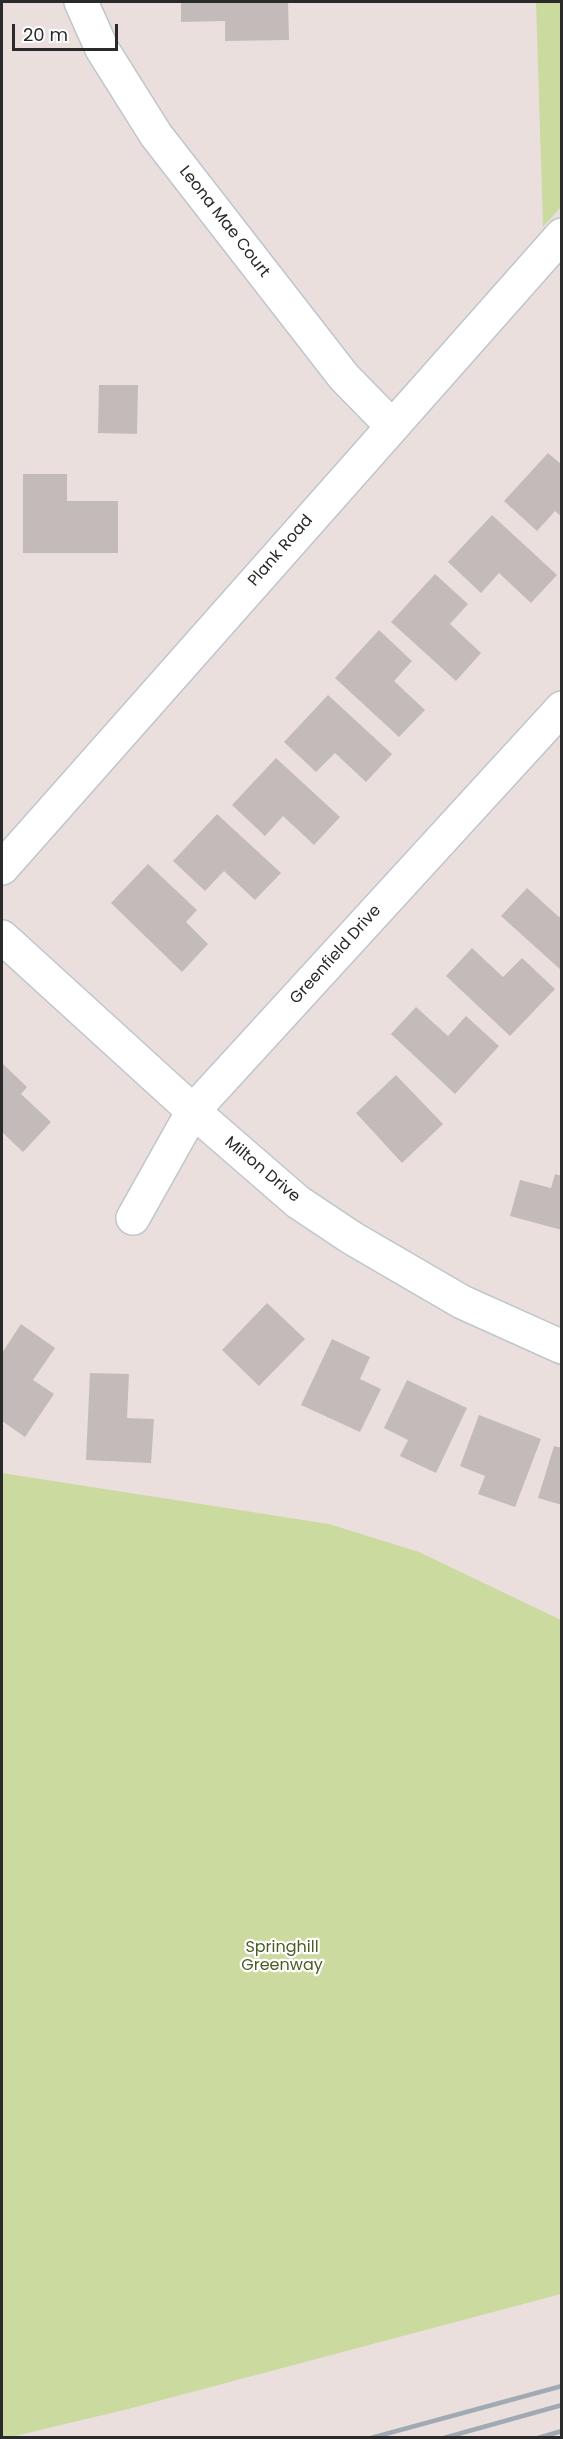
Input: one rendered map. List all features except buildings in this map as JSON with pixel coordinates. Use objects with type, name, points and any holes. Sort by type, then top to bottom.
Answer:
[{"type":"street","name":"Leona Mae Court","points":[[81,2],[102,49],[156,135],[344,376],[392,426]]},
{"type":"street","name":"Plank Road","points":[[2,868],[561,235]]},
{"type":"street","name":"Greenfield Drive","points":[[133,1218],[193,1111],[561,708]]},
{"type":"street","name":"Milton Drive","points":[[2,937],[193,1111],[298,1202],[352,1238],[462,1302],[561,1347]]},
{"type":"green space","points":[[536,2],[562,2],[561,207],[543,227]]},
{"type":"green space","name":"Springhill Greenway","points":[[2,1473],[329,1524],[419,1552],[561,1620],[561,2294],[128,2409],[11,2437],[2,2437]]},
{"type":"railway","points":[[371,2438],[562,2386]]},
{"type":"railway","points":[[444,2438],[562,2405]]},
{"type":"railway","points":[[538,2438],[562,2431]]}]
